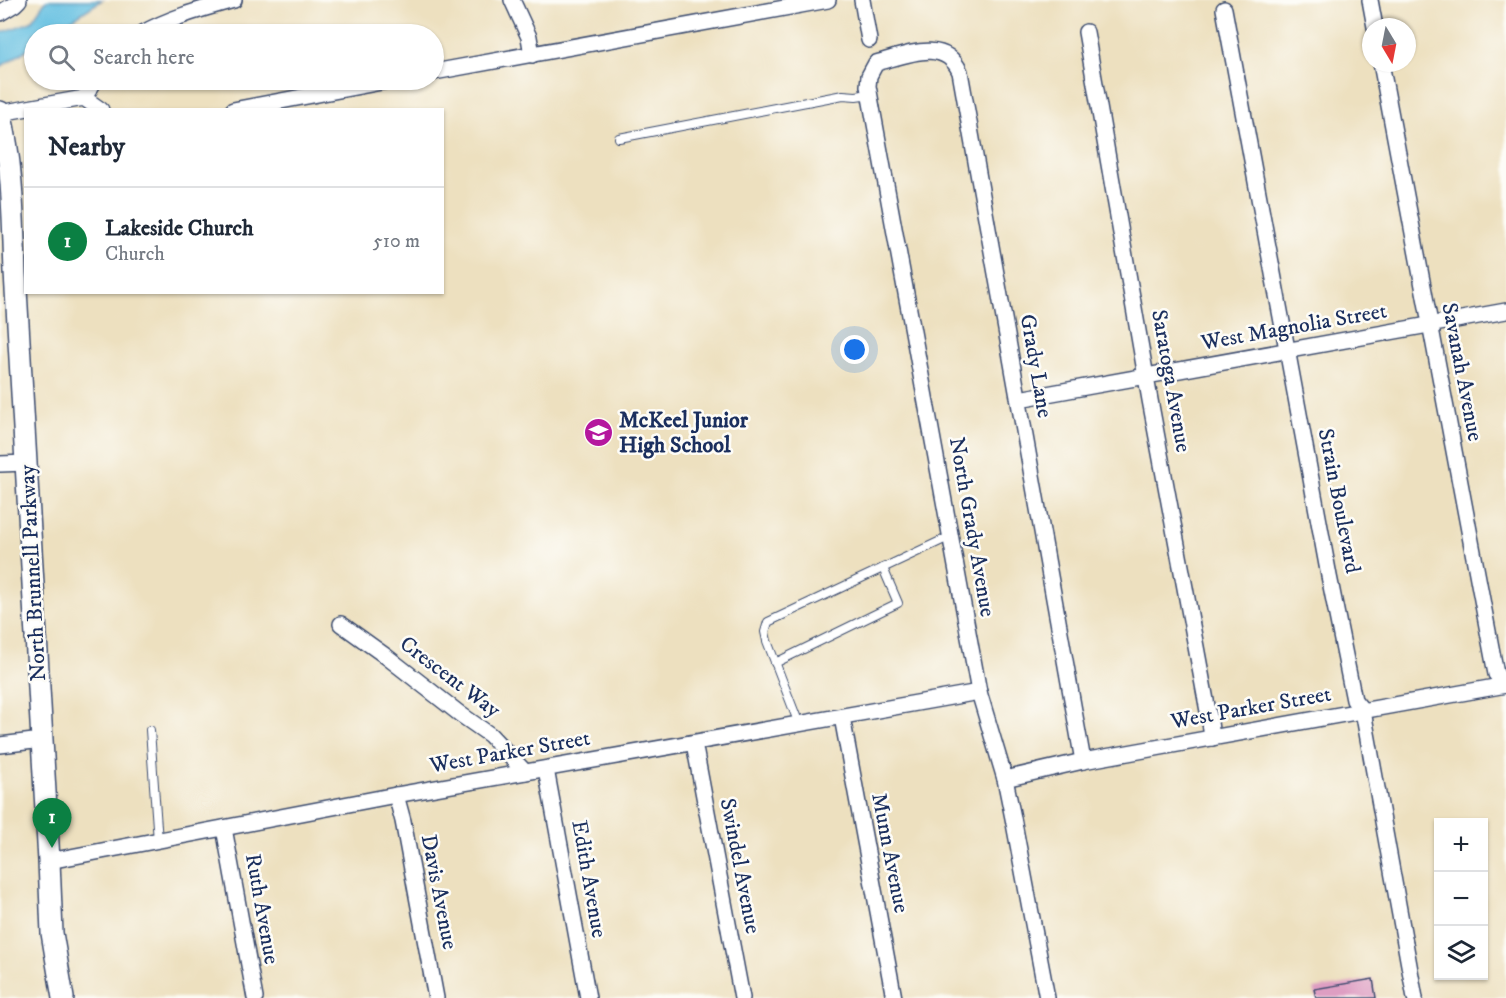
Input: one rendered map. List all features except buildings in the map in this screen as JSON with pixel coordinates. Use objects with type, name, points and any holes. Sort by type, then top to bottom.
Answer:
[{"type":"street","points":[[0,13],[19,0]]},
{"type":"street","points":[[162,24],[234,0]]},
{"type":"street","points":[[512,0],[529,37],[532,55]]},
{"type":"street","points":[[444,70],[828,0]]},
{"type":"street","points":[[862,0],[869,40]]},
{"type":"street","points":[[1370,0],[1373,18]]},
{"type":"street","name":"Strain Boulevard","points":[[1224,9],[1329,576],[1353,697],[1363,711],[1415,998]]},
{"type":"street","name":"Saratoga Avenue","points":[[1086,32],[1212,738]]},
{"type":"street","name":"Grady Lane","points":[[876,63],[927,50],[939,51],[949,56],[957,64],[960,72],[1083,761]]},
{"type":"street","name":"North Grady Avenue","points":[[876,63],[869,76],[868,86],[979,692],[1014,818],[1047,998]]},
{"type":"street","name":"Savanah Avenue","points":[[1384,72],[1495,671],[1506,685]]},
{"type":"street","points":[[84,98],[89,90]]},
{"type":"street","points":[[244,108],[339,90]]},
{"type":"street","points":[[28,108],[84,98],[98,108]]},
{"type":"street","points":[[0,113],[24,109]]},
{"type":"street","name":"North Brunnell Parkway","points":[[0,113],[7,142],[13,199],[15,272],[52,933],[63,998]]},
{"type":"street","name":"West Magnolia Street","points":[[1019,399],[1506,311]]},
{"type":"street","points":[[0,464],[26,463]]},
{"type":"street","name":"Crescent Way","points":[[341,624],[490,735],[525,772]]},
{"type":"street","name":"West Parker Street","points":[[1005,779],[1083,761],[1506,685]]},
{"type":"street","name":"West Parker Street","points":[[49,861],[396,795],[979,692]]},
{"type":"street","name":"Munn Avenue","points":[[842,717],[894,998]]},
{"type":"street","points":[[0,745],[42,740]]},
{"type":"street","name":"Swindel Avenue","points":[[694,743],[742,998]]},
{"type":"street","name":"Edith Avenue","points":[[546,769],[588,998]]},
{"type":"street","name":"Davis Avenue","points":[[396,795],[403,821],[436,998]]},
{"type":"street","name":"Ruth Avenue","points":[[224,828],[255,998]]},
{"type":"lane","points":[[619,138],[843,95],[870,94]]},
{"type":"lane","points":[[799,724],[767,641],[765,632],[768,622],[951,536]]},
{"type":"lane","points":[[776,663],[898,603],[883,568]]},
{"type":"lane","points":[[150,730],[158,841]]},
{"type":"water","points":[[46,0],[102,0],[65,24],[25,24],[31,22]]},
{"type":"water","points":[[24,24],[24,51],[0,67],[0,33]]},
{"type":"place","name":"McKeel Junior High School","points":[[598,433]]},
{"type":"place","name":"Lakeside Church","points":[[52,848]]}]
